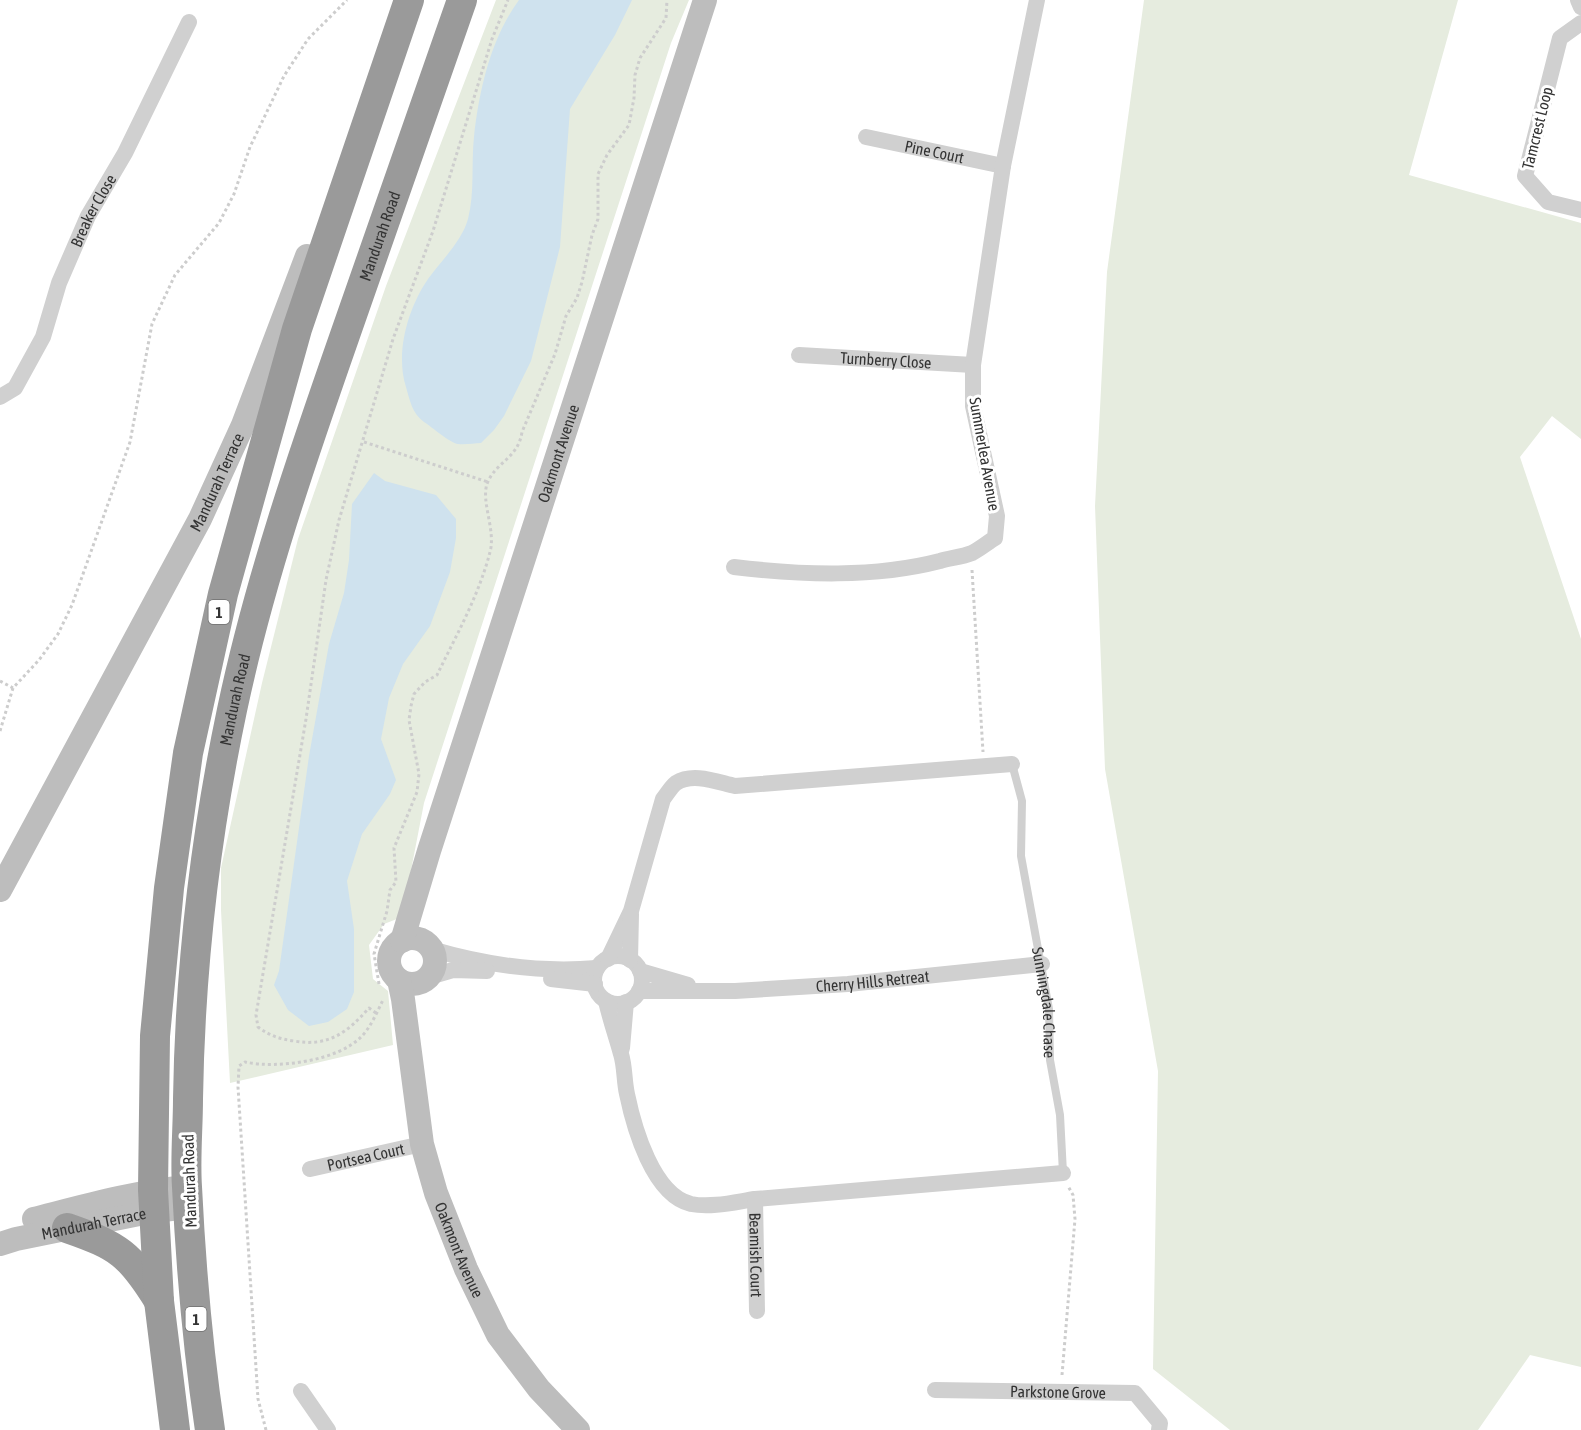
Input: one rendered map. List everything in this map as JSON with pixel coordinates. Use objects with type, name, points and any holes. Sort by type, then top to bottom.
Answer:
[{"type":"highway","name":"Mandurah Road","points":[[175,1430],[159,1301],[153,1200],[155,1036],[169,888],[188,753],[223,594],[297,329],[409,0]]},
{"type":"highway","name":"Mandurah Road","points":[[210,1430],[201,1366],[188,1197],[189,1028],[201,883],[211,824],[232,709],[268,567],[310,433],[462,0]]},
{"type":"highway","points":[[67,1228],[99,1239],[125,1255],[135,1265],[159,1301]]},
{"type":"street","name":"Oakmont Avenue","points":[[408,1039],[426,979],[435,963],[419,944],[413,909],[429,851],[705,0]]},
{"type":"street","name":"Summerlea Avenue","points":[[734,567],[780,572],[873,572],[918,567],[971,553],[995,538],[997,516],[974,406],[974,365],[1003,166],[1037,0]]},
{"type":"street","points":[[1578,0],[1581,7]]},
{"type":"street","name":"Breaker Close","points":[[0,397],[15,388],[43,337],[59,283],[88,216],[125,153],[189,22]]},
{"type":"street","name":"Tamcrest Loop","points":[[1581,23],[1560,38],[1525,176],[1548,202],[1581,210]]},
{"type":"street","name":"Mandurah Terrace","points":[[0,890],[200,519],[243,425],[321,217],[390,54]]},
{"type":"street","name":"Pine Court","points":[[866,137],[1003,166]]},
{"type":"street","name":"Turnberry Close","points":[[799,356],[974,365]]},
{"type":"street","name":"Sunningdale Chase","points":[[600,971],[631,911],[663,799],[675,784],[687,778],[709,779],[735,786],[1012,764]]},
{"type":"street","name":"Sunningdale Chase","points":[[631,911],[635,965]]},
{"type":"street","name":"Oakmont Avenue","points":[[419,944],[394,947],[389,960],[408,1039],[422,1144],[436,1193],[462,1258],[498,1335],[538,1389],[579,1430]]},
{"type":"street","points":[[419,944],[476,961],[530,969],[600,971],[619,956],[635,965],[642,981],[639,991],[626,1002],[616,1004],[606,1001],[599,994],[600,971]]},
{"type":"street","name":"Cherry Hills Retreat","points":[[639,991],[704,989],[735,991],[848,984],[1042,964]]},
{"type":"street","name":"Cherry Hills Retreat","points":[[635,965],[704,989]]},
{"type":"street","points":[[396,992],[411,984],[453,970],[600,971]]},
{"type":"street","points":[[606,1001],[621,1055],[635,1125],[656,1176],[675,1197],[692,1204],[721,1204],[755,1199],[1063,1173]]},
{"type":"street","points":[[621,1055],[626,1002]]},
{"type":"street","name":"Portsea Court","points":[[310,1169],[422,1144]]},
{"type":"street","name":"Mandurah Terrace","points":[[0,1228],[101,1201],[188,1197]]},
{"type":"street","name":"Beamish Court","points":[[755,1199],[757,1311]]},
{"type":"street","name":"Mandurah Terrace","points":[[0,1244],[67,1228],[153,1200]]},
{"type":"street","name":"Parkstone Grove","points":[[935,1390],[1135,1394],[1160,1423],[1159,1430]]},
{"type":"street","points":[[301,1391],[328,1430]]},
{"type":"lane","name":"Sunningdale Chase","points":[[1012,764],[1022,801],[1021,856],[1049,1009],[1050,1059],[1060,1115],[1063,1173]]},
{"type":"path","points":[[0,731],[13,688],[39,660],[58,634],[72,605],[130,442],[152,324],[175,275],[219,223],[234,194],[250,147],[284,76],[308,39],[347,0]]},
{"type":"path","points":[[376,1013],[369,1008],[357,1022],[338,1036],[331,1040],[307,1044],[278,1039],[266,1033],[258,1027],[256,1015],[308,709],[326,580],[348,486],[393,339],[434,231],[492,39],[508,0]]},
{"type":"path","points":[[266,1430],[258,1399],[238,1087],[239,1066],[245,1062],[258,1065],[288,1063],[347,1049],[363,1035],[376,1013],[396,992],[380,988],[374,954],[387,911],[390,890],[396,882],[393,848],[417,792],[419,774],[409,720],[414,694],[425,682],[437,675],[491,550],[491,526],[486,492],[488,482],[520,444],[522,432],[555,354],[566,316],[577,298],[598,219],[598,174],[607,155],[629,125],[635,75],[640,58],[666,18],[667,0]]},
{"type":"path","points":[[363,442],[488,482]]},
{"type":"path","points":[[971,553],[984,766]]},
{"type":"path","points":[[0,681],[13,688]]},
{"type":"path","points":[[1061,1392],[1075,1219],[1073,1195],[1063,1173]]},
{"type":"shaded area","points":[[496,0],[689,0],[671,43],[424,803],[402,917],[384,924],[369,945],[373,979],[388,991],[393,1045],[230,1083],[221,868],[262,683],[298,539],[386,286]]},
{"type":"shaded area","points":[[1144,0],[1458,0],[1409,175],[1581,223],[1581,439],[1552,416],[1520,457],[1581,639],[1581,1367],[1530,1355],[1478,1430],[1230,1430],[1153,1369],[1158,1071],[1105,769],[1095,506],[1107,272]]},
{"type":"water","points":[[519,0],[632,0],[615,35],[570,109],[560,247],[531,361],[504,416],[494,430],[481,443],[458,444],[424,422],[414,411],[403,374],[405,331],[421,291],[456,243],[468,219],[474,137],[483,83],[501,31]]},
{"type":"water","points":[[374,473],[385,481],[436,495],[456,519],[456,538],[450,572],[430,626],[403,664],[389,698],[381,739],[396,780],[390,794],[362,834],[347,881],[354,929],[354,992],[347,1009],[328,1022],[309,1026],[288,1010],[274,985],[279,971],[309,756],[329,644],[344,593],[349,560],[352,504]]}]
